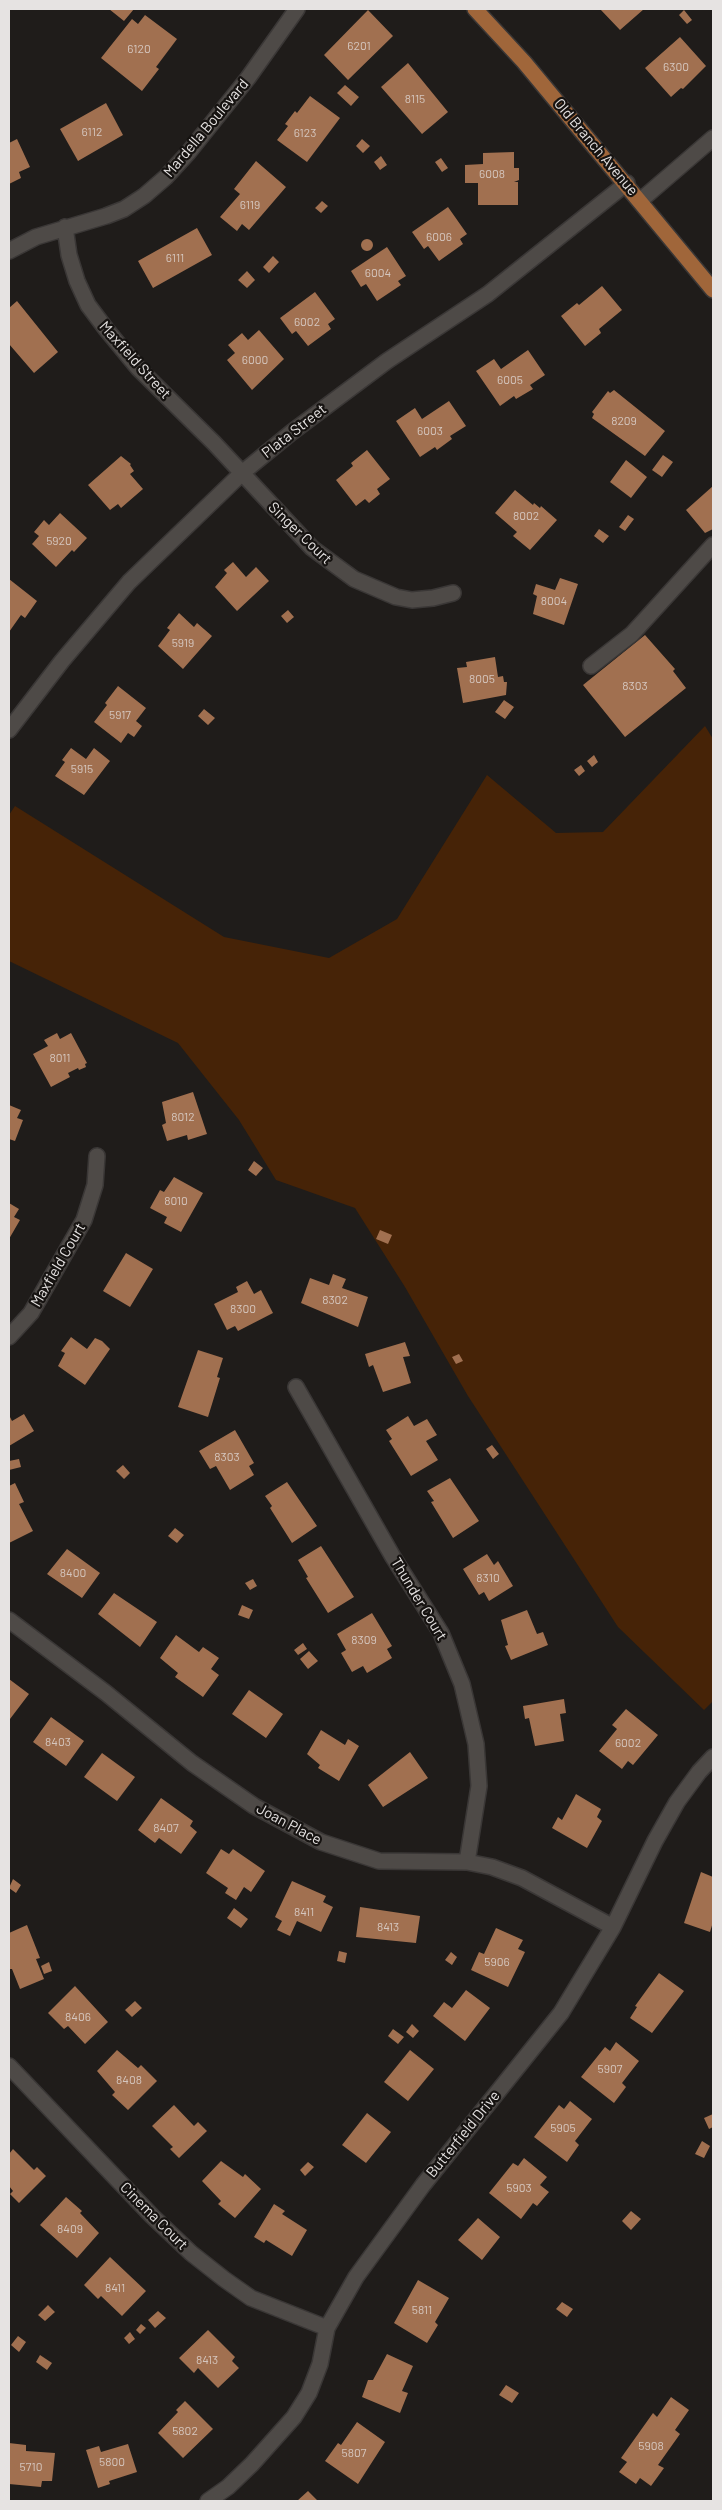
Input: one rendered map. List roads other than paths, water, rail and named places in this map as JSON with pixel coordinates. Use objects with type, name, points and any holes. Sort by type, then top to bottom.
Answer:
[{"type":"main road","name":"Old Branch Avenue","points":[[475,9],[524,62],[641,200],[713,290]]},
{"type":"street","name":"Mardella Boulevard","points":[[9,251],[36,237],[106,216],[144,196],[166,177],[248,78],[296,9]]},
{"type":"street","points":[[641,200],[713,138]]},
{"type":"street","name":"Plata Street","points":[[9,730],[62,661],[129,582],[242,473],[292,432],[387,362],[488,294],[626,183]]},
{"type":"street","name":"Maxfield Street","points":[[65,227],[74,272],[88,305],[138,368],[242,473]]},
{"type":"street","name":"Singer Court","points":[[242,473],[312,548],[354,578],[396,597],[412,600],[433,598],[453,593]]},
{"type":"street","points":[[591,666],[632,634],[713,545]]},
{"type":"street","name":"Maxfield Court","points":[[9,1337],[31,1313],[84,1220],[95,1185],[97,1156]]},
{"type":"street","name":"Thunder Court","points":[[296,1386],[393,1558],[441,1633],[462,1684],[476,1744],[479,1786],[467,1862]]},
{"type":"street","name":"Joan Place","points":[[9,1620],[106,1693],[192,1763],[254,1806],[321,1842],[379,1861],[467,1862],[492,1867],[522,1878],[613,1927]]},
{"type":"street","name":"Butterfield Drive","points":[[208,2501],[228,2487],[277,2438],[294,2417],[309,2393],[320,2364],[328,2328],[356,2277],[423,2185],[561,2013],[613,1927],[655,1841],[677,1802],[699,1772],[713,1757]]},
{"type":"street","name":"Cinema Court","points":[[9,2066],[152,2216],[224,2280],[251,2298],[328,2328]]}]
